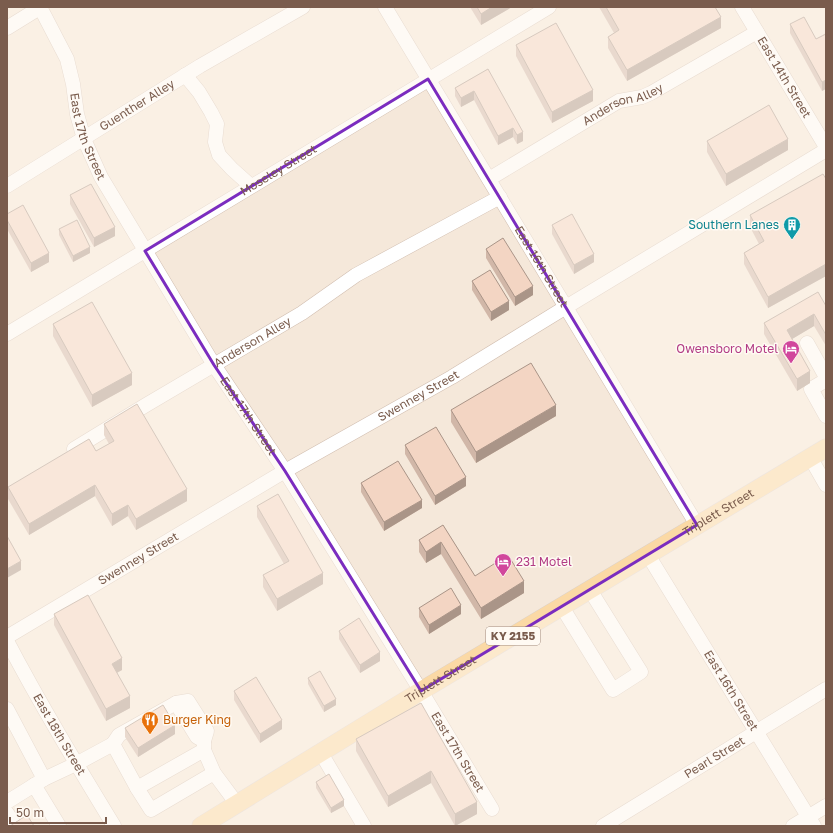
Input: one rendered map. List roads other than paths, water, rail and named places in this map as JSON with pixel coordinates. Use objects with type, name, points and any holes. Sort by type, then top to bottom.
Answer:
[{"type":"main road","name":"Triplett Street","points":[[201,826],[826,448]]},
{"type":"street","points":[[7,28],[41,7]]},
{"type":"street","name":"East 17th Street","points":[[41,7],[67,58],[73,84],[77,114],[84,139],[101,177],[214,365],[285,471],[422,691],[492,809]]},
{"type":"street","name":"Guenther Alley","points":[[7,186],[185,75],[303,7]]},
{"type":"street","name":"East 16th Street","points":[[385,7],[490,179],[697,526]]},
{"type":"street","name":"Moseley Street","points":[[7,334],[549,7]]},
{"type":"street","name":"East 14th Street","points":[[742,7],[826,149]]},
{"type":"street","name":"Anderson Alley","points":[[490,179],[619,101],[642,97],[651,93],[757,32]]},
{"type":"street","name":"Guenther Alley","points":[[185,75],[199,92],[217,124],[215,142],[219,156],[251,186]]},
{"type":"street","name":"Swenney Street","points":[[7,637],[285,471],[452,377],[826,149]]},
{"type":"street","name":"Anderson Alley","points":[[60,458],[146,404],[302,312],[356,275],[500,197]]},
{"type":"street","points":[[806,343],[826,379],[811,389],[826,416]]},
{"type":"street","points":[[810,457],[826,485]]},
{"type":"street","name":"East 16th Street","points":[[648,555],[811,821]]},
{"type":"street","points":[[562,607],[613,690],[641,672],[590,590]]},
{"type":"street","name":"East 18th Street","points":[[7,641],[12,665],[114,826]]},
{"type":"street","name":"Pearl Street","points":[[603,826],[826,689]]},
{"type":"street","points":[[7,802],[39,782],[113,744],[119,735],[176,703],[197,737],[204,745],[214,772],[237,804]]},
{"type":"street","points":[[7,709],[59,826]]},
{"type":"street","points":[[113,744],[150,810],[214,772]]},
{"type":"street","points":[[137,788],[204,745]]},
{"type":"street","points":[[321,753],[364,826]]},
{"type":"street","points":[[793,826],[811,821],[826,806]]},
{"type":"street","points":[[7,813],[15,826]]},
{"type":"place","name":"Southern Lanes","points":[[792,240]]},
{"type":"place","name":"Owensboro Motel","points":[[791,364]]},
{"type":"place","name":"231 Motel","points":[[503,577]]},
{"type":"place","name":"Burger King","points":[[150,735]]}]
